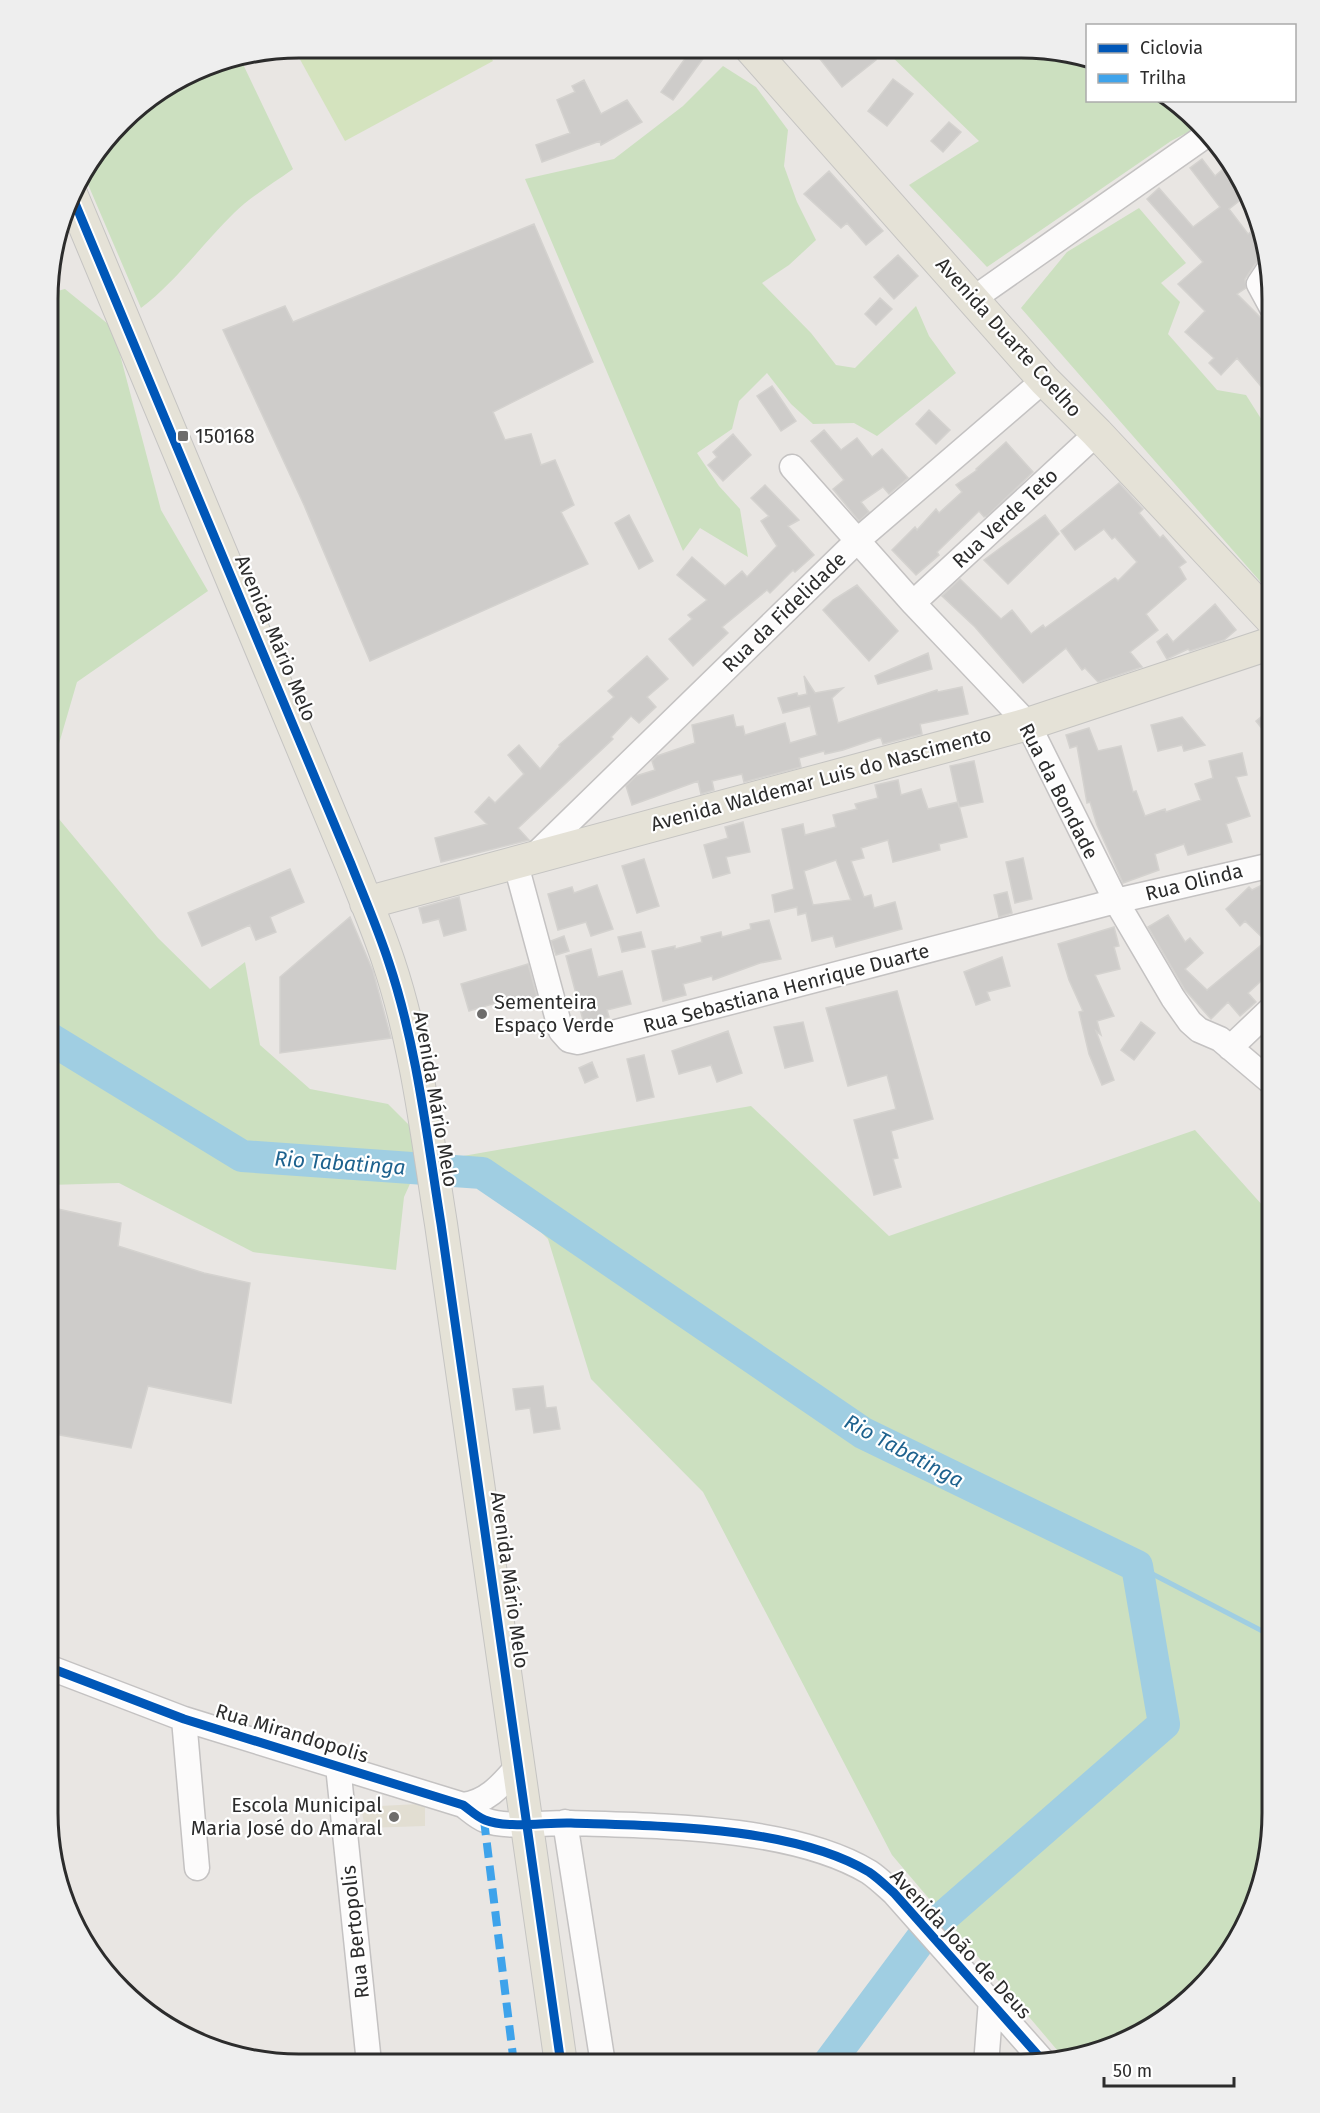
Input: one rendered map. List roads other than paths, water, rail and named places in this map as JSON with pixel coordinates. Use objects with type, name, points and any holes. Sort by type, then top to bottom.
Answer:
[{"type":"main road","name":"Avenida Duarte Coelho","points":[[759,58],[1044,380],[1097,433],[1262,609]]},
{"type":"main road","name":"Avenida Mário Melo","points":[[77,208],[366,903],[389,962],[404,1015],[441,1224],[560,2054]]},
{"type":"main road","name":"Avenida Waldemar Luis do Nascimento","points":[[366,903],[525,858],[1028,724],[1262,646]]},
{"type":"street","points":[[973,299],[1202,140]]},
{"type":"street","name":"Rua da Fidelidade","points":[[525,858],[858,540],[1044,380]]},
{"type":"street","name":"Rua Verde Teto","points":[[913,603],[1097,433]]},
{"type":"street","name":"Rua da Bondade","points":[[792,467],[913,603],[1028,724],[1116,901],[1190,1022],[1199,1030],[1220,1039],[1262,1075]]},
{"type":"street","name":"Rua Sebastiana Henrique Duarte","points":[[525,858],[561,1031],[569,1040],[578,1042],[1116,901]]},
{"type":"street","name":"Rua Olinda","points":[[1116,901],[1262,867]]},
{"type":"street","points":[[1230,1048],[1262,1018]]},
{"type":"street","name":"Rua Mirandopolis","points":[[58,1670],[184,1719],[463,1805],[484,1820],[497,1824],[526,1823]]},
{"type":"street","points":[[184,1719],[197,1868]]},
{"type":"street","name":"Rua Bertopolis","points":[[338,1766],[368,2054]]},
{"type":"street","points":[[463,1805],[476,1804],[486,1798],[518,1766]]},
{"type":"street","points":[[565,1822],[601,2054]]},
{"type":"street","name":"Avenida João de Deus","points":[[526,1823],[682,1826],[788,1842],[836,1856],[871,1873],[894,1893],[1037,2054]]},
{"type":"street","points":[[987,2054],[991,2000]]},
{"type":"waterway","name":"Rio Tabatinga","points":[[58,1044],[242,1156],[482,1173],[863,1433],[1137,1566],[1164,1724],[927,1931],[835,2054]]},
{"type":"waterway","points":[[1137,1566],[1262,1631]]},
{"type":"place","name":"150168","points":[[183,436]]},
{"type":"place","name":"Sementeira Espaço Verde","points":[[482,1014]]},
{"type":"place","name":"Escola Municipal Maria José do Amaral","points":[[394,1817]]}]
